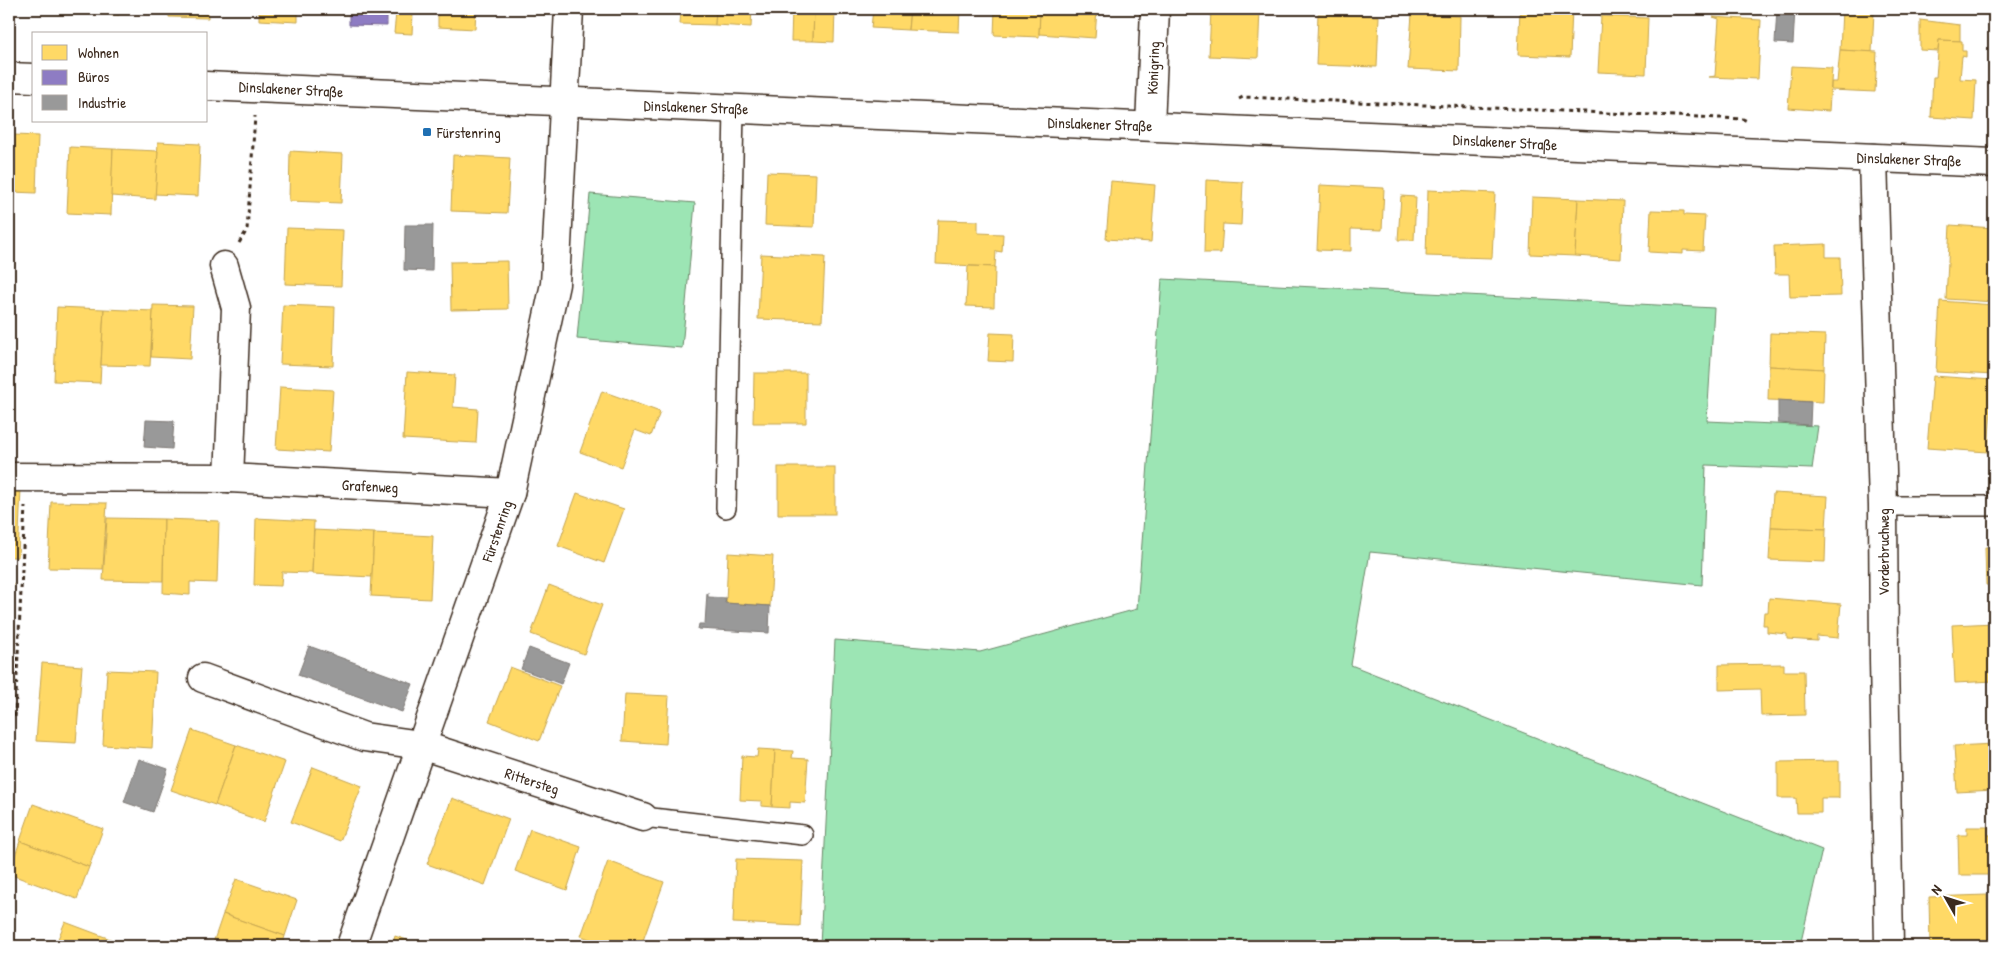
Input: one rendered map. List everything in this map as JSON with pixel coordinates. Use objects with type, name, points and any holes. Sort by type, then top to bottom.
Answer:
[{"type":"street","name":"Fürstenring","points":[[351,946],[510,493],[555,284],[569,9]]},
{"type":"street","name":"Königring","points":[[1150,126],[1156,9]]},
{"type":"street","points":[[9,77],[32,78]]},
{"type":"street","name":"Dinslakener Straße","points":[[208,86],[1994,163]]},
{"type":"street","name":"Vorderbruchweg","points":[[1873,158],[1883,506],[1889,946]]},
{"type":"street","points":[[224,266],[236,308],[229,478]]},
{"type":"street","name":"Grafenweg","points":[[18,477],[229,478],[510,493]]},
{"type":"street","points":[[203,678],[364,737],[421,745]]},
{"type":"street","name":"Rittersteg","points":[[421,745],[643,817]]},
{"type":"lane","points":[[726,508],[734,109]]},
{"type":"lane","points":[[1883,506],[1994,506]]},
{"type":"lane","points":[[643,817],[803,835]]},
{"type":"path","points":[[224,266],[247,230],[257,88]]},
{"type":"path","points":[[9,722],[15,717],[18,477]]},
{"type":"green space","points":[[590,194],[695,203],[682,348],[577,339]]},
{"type":"green space","points":[[1162,279],[1714,308],[1707,421],[1818,426],[1812,469],[1706,465],[1702,585],[1370,552],[1351,665],[1822,850],[1800,946],[820,946],[835,640],[980,652],[1137,609]]},
{"type":"building: Wohnen","points":[[81,9],[119,9],[119,15],[80,12]]},
{"type":"building: Wohnen","points":[[169,9],[208,9],[208,18],[169,17]]},
{"type":"building: Wohnen","points":[[259,9],[298,9],[298,22],[259,20]]},
{"type":"building: Wohnen","points":[[438,9],[476,9],[475,29],[438,27]]},
{"type":"building: Wohnen","points":[[675,9],[716,9],[715,25],[680,24],[681,11],[675,11]]},
{"type":"building: Wohnen","points":[[716,9],[752,9],[751,27],[715,25]]},
{"type":"building: Wohnen","points":[[792,9],[814,9],[813,41],[791,41]]},
{"type":"building: Wohnen","points":[[814,9],[835,9],[834,42],[813,41]]},
{"type":"building: Wohnen","points":[[873,9],[910,9],[908,30],[871,28]]},
{"type":"building: Wohnen","points":[[910,9],[960,9],[959,32],[908,30]]},
{"type":"building: Wohnen","points":[[995,9],[1037,9],[1037,12],[1040,12],[1039,37],[994,35]]},
{"type":"building: Wohnen","points":[[1037,9],[1097,9],[1095,38],[1039,34],[1040,12],[1037,12]]},
{"type":"building: Wohnen","points":[[1211,9],[1260,9],[1258,58],[1209,56]]},
{"type":"building: Wohnen","points":[[1520,9],[1572,9],[1570,57],[1518,55]]},
{"type":"building: Wohnen","points":[[1842,10],[1874,12],[1872,52],[1840,50]]},
{"type":"building: Wohnen","points":[[396,13],[413,13],[412,34],[394,33]]},
{"type":"building: Wohnen","points":[[1318,14],[1379,16],[1377,67],[1316,65]]},
{"type":"building: Wohnen","points":[[1412,14],[1460,16],[1459,71],[1408,69]]},
{"type":"building: Wohnen","points":[[1601,16],[1648,18],[1646,74],[1598,72]]},
{"type":"building: Wohnen","points":[[1713,17],[1761,20],[1758,79],[1709,77],[1715,76],[1719,19]]},
{"type":"building: Wohnen","points":[[1920,20],[1960,25],[1960,41],[1939,40],[1938,51],[1920,50]]},
{"type":"building: Wohnen","points":[[1939,40],[1962,41],[1962,51],[1966,51],[1966,57],[1962,56],[1960,79],[1976,80],[1974,120],[1931,117],[1933,77],[1936,77]]},
{"type":"building: Wohnen","points":[[1840,50],[1877,52],[1875,92],[1831,90],[1831,82],[1837,82]]},
{"type":"building: Wohnen","points":[[1791,66],[1832,68],[1829,111],[1788,108]]},
{"type":"building: Wohnen","points":[[9,135],[14,135],[12,192],[9,192]]},
{"type":"building: Wohnen","points":[[14,135],[38,136],[36,193],[12,192]]},
{"type":"building: Wohnen","points":[[158,142],[200,144],[198,196],[155,194]]},
{"type":"building: Wohnen","points":[[70,147],[113,149],[111,215],[67,213]]},
{"type":"building: Wohnen","points":[[113,149],[158,151],[155,199],[111,196]]},
{"type":"building: Wohnen","points":[[290,151],[343,154],[341,203],[289,201]]},
{"type":"building: Wohnen","points":[[453,155],[510,158],[507,213],[451,211]]},
{"type":"building: Wohnen","points":[[767,172],[816,174],[814,227],[765,225]]},
{"type":"building: Wohnen","points":[[1206,180],[1243,182],[1241,225],[1223,224],[1221,253],[1204,253]]},
{"type":"building: Wohnen","points":[[1111,181],[1155,185],[1151,242],[1106,239]]},
{"type":"building: Wohnen","points":[[1320,185],[1384,188],[1382,230],[1351,229],[1351,251],[1317,250]]},
{"type":"building: Wohnen","points":[[1428,190],[1495,193],[1492,258],[1426,256]]},
{"type":"building: Wohnen","points":[[1401,196],[1416,197],[1414,240],[1398,240]]},
{"type":"building: Wohnen","points":[[1532,197],[1578,199],[1575,256],[1530,254]]},
{"type":"building: Wohnen","points":[[1578,199],[1623,201],[1621,259],[1575,256]]},
{"type":"building: Wohnen","points":[[1651,210],[1684,211],[1684,215],[1705,216],[1703,251],[1683,250],[1683,254],[1649,252]]},
{"type":"building: Wohnen","points":[[938,220],[978,221],[978,233],[1003,234],[1002,252],[996,251],[995,267],[936,264]]},
{"type":"building: Wohnen","points":[[1950,225],[1994,228],[1994,302],[1946,299]]},
{"type":"building: Wohnen","points":[[287,228],[343,230],[341,286],[285,284]]},
{"type":"building: Wohnen","points":[[1826,244],[1826,257],[1840,257],[1841,296],[1790,297],[1789,274],[1775,274],[1774,246]]},
{"type":"building: Wohnen","points":[[761,254],[825,257],[822,321],[758,319]]},
{"type":"building: Wohnen","points":[[507,261],[508,309],[451,310],[450,262]]},
{"type":"building: Wohnen","points":[[968,266],[995,267],[994,307],[966,306]]},
{"type":"building: Wohnen","points":[[1940,301],[1994,305],[1994,375],[1936,372]]},
{"type":"building: Wohnen","points":[[153,305],[193,306],[190,359],[151,357]]},
{"type":"building: Wohnen","points":[[283,305],[335,307],[333,366],[280,364]]},
{"type":"building: Wohnen","points":[[57,307],[104,309],[100,383],[54,381]]},
{"type":"building: Wohnen","points":[[104,309],[153,311],[150,366],[101,365]]},
{"type":"building: Wohnen","points":[[990,333],[1014,334],[1013,362],[988,361]]},
{"type":"building: Wohnen","points":[[1770,333],[1825,335],[1824,369],[1769,366]]},
{"type":"building: Wohnen","points":[[1769,366],[1824,369],[1823,402],[1768,400]]},
{"type":"building: Wohnen","points":[[407,372],[455,375],[453,407],[478,409],[476,443],[403,439]]},
{"type":"building: Wohnen","points":[[754,373],[806,373],[806,423],[753,423]]},
{"type":"building: Wohnen","points":[[1933,376],[1993,380],[1988,452],[1927,448]]},
{"type":"building: Wohnen","points":[[280,387],[333,390],[329,452],[276,449]]},
{"type":"building: Wohnen","points":[[602,391],[660,412],[651,436],[635,430],[621,467],[580,452]]},
{"type":"building: Wohnen","points":[[778,467],[835,467],[835,514],[778,514]]},
{"type":"building: Wohnen","points":[[9,487],[21,488],[18,557],[9,557]]},
{"type":"building: Wohnen","points":[[577,493],[624,509],[604,563],[558,546]]},
{"type":"building: Wohnen","points":[[1773,493],[1828,496],[1826,529],[1771,527]]},
{"type":"building: Wohnen","points":[[51,502],[107,503],[103,569],[48,568]]},
{"type":"building: Wohnen","points":[[107,518],[164,519],[163,581],[103,580]]},
{"type":"building: Wohnen","points":[[256,518],[314,521],[312,573],[282,572],[281,586],[254,585]]},
{"type":"building: Wohnen","points":[[164,519],[219,521],[217,583],[190,582],[190,595],[163,593]]},
{"type":"building: Wohnen","points":[[1771,527],[1826,529],[1825,562],[1769,560]]},
{"type":"building: Wohnen","points":[[314,530],[374,533],[372,577],[312,574]]},
{"type":"building: Wohnen","points":[[374,533],[433,536],[430,599],[371,596]]},
{"type":"building: Wohnen","points":[[1985,547],[1994,547],[1994,585],[1986,585]]},
{"type":"building: Wohnen","points":[[728,553],[773,556],[770,606],[726,603]]},
{"type":"building: Wohnen","points":[[9,583],[13,583],[10,637],[9,637]]},
{"type":"building: Wohnen","points":[[549,585],[602,605],[584,654],[531,634]]},
{"type":"building: Wohnen","points":[[1769,598],[1841,604],[1838,638],[1817,636],[1817,641],[1787,639],[1787,634],[1767,632],[1767,625],[1763,625],[1764,612],[1768,612]]},
{"type":"building: Wohnen","points":[[1994,623],[1994,681],[1955,683],[1952,625]]},
{"type":"building: Wohnen","points":[[42,663],[82,666],[76,743],[36,741]]},
{"type":"building: Wohnen","points":[[1784,664],[1784,671],[1804,671],[1805,715],[1761,716],[1760,689],[1719,690],[1719,665]]},
{"type":"building: Wohnen","points":[[510,667],[560,686],[539,741],[489,721]]},
{"type":"building: Wohnen","points":[[107,670],[156,672],[152,748],[103,745]]},
{"type":"building: Wohnen","points":[[625,694],[669,696],[666,744],[622,741]]},
{"type":"building: Wohnen","points":[[192,730],[236,745],[215,805],[171,790]]},
{"type":"building: Wohnen","points":[[1994,744],[1994,790],[1957,792],[1954,746]]},
{"type":"building: Wohnen","points":[[236,745],[285,762],[264,822],[215,805]]},
{"type":"building: Wohnen","points":[[758,749],[775,750],[772,807],[762,806],[762,801],[740,800],[742,756],[757,757]]},
{"type":"building: Wohnen","points":[[775,750],[793,751],[792,758],[808,759],[805,803],[790,802],[790,808],[772,807]]},
{"type":"building: Wohnen","points":[[1839,761],[1839,798],[1821,798],[1821,813],[1797,813],[1796,798],[1778,798],[1778,762]]},
{"type":"building: Wohnen","points":[[313,767],[362,786],[340,841],[291,822]]},
{"type":"building: Wohnen","points":[[452,798],[509,819],[485,885],[427,864]]},
{"type":"building: Wohnen","points":[[33,804],[103,829],[89,867],[20,841]]},
{"type":"building: Wohnen","points":[[1967,827],[1988,827],[1988,835],[1994,835],[1994,875],[1959,875],[1958,835],[1967,835]]},
{"type":"building: Wohnen","points":[[530,829],[581,847],[567,890],[515,871]]},
{"type":"building: Wohnen","points":[[20,841],[89,867],[77,899],[9,874]]},
{"type":"building: Wohnen","points":[[736,859],[803,861],[800,926],[733,923]]},
{"type":"building: Wohnen","points":[[608,861],[664,882],[641,946],[610,946],[581,936]]},
{"type":"building: Wohnen","points":[[236,879],[297,900],[285,936],[223,914]]},
{"type":"building: Wohnen","points":[[1987,895],[1989,946],[1930,946],[1929,897]]},
{"type":"building: Wohnen","points":[[223,914],[285,936],[282,946],[212,946]]},
{"type":"building: Wohnen","points":[[65,922],[121,943],[120,946],[55,946]]},
{"type":"building: Wohnen","points":[[395,936],[425,946],[392,946]]},
{"type":"building: Büros","points":[[349,9],[387,9],[387,26],[349,25]]},
{"type":"building: Industrie","points":[[1777,9],[1795,9],[1793,44],[1775,43]]},
{"type":"building: Industrie","points":[[405,225],[433,225],[432,271],[404,270]]},
{"type":"building: Industrie","points":[[1778,400],[1811,402],[1810,425],[1778,423]]},
{"type":"building: Industrie","points":[[146,420],[174,421],[172,449],[144,447]]},
{"type":"building: Industrie","points":[[707,593],[708,597],[726,598],[725,603],[770,606],[769,633],[698,629],[699,624],[705,624]]},
{"type":"building: Industrie","points":[[309,646],[413,684],[402,712],[298,675]]},
{"type":"building: Industrie","points":[[529,648],[569,663],[561,684],[521,669]]},
{"type":"building: Industrie","points":[[139,759],[168,769],[153,812],[124,802]]},
{"type":"place","name":"Fürstenring","points":[[427,132]]}]
